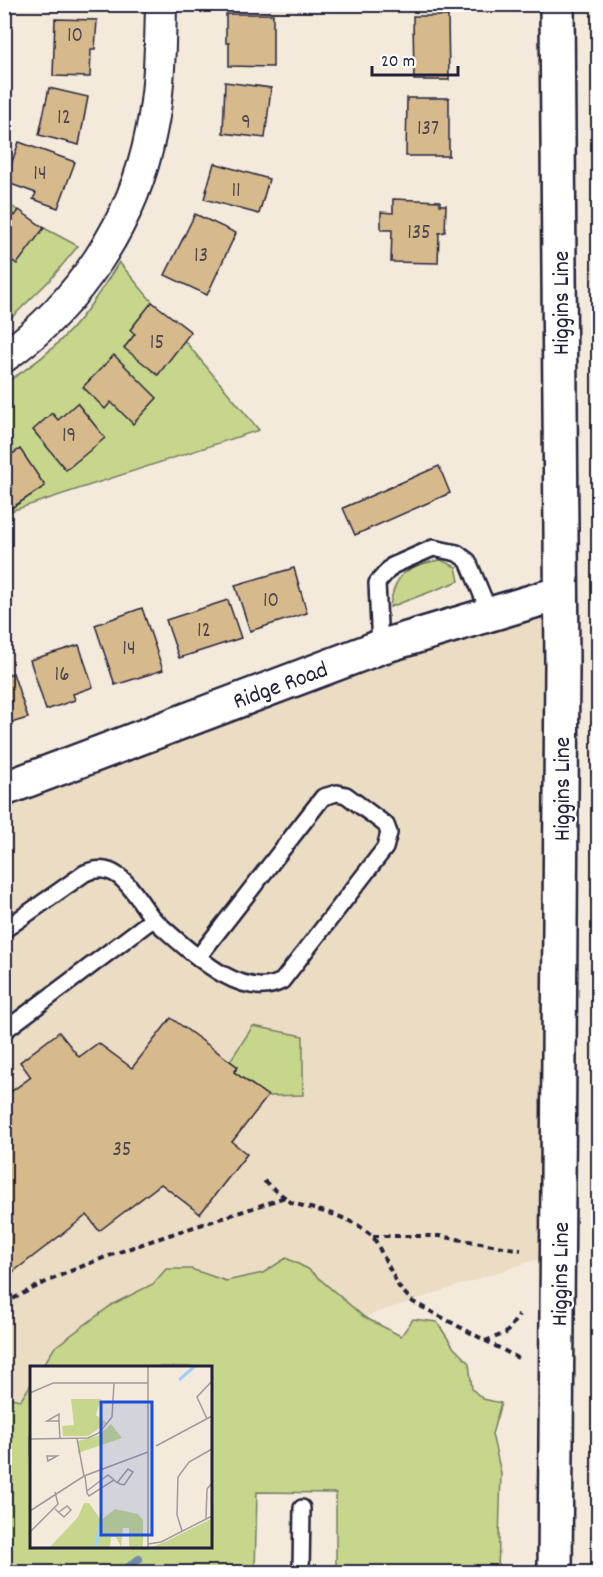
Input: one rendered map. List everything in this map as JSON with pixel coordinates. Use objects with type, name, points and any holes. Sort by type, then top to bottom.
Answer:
[{"type":"street","points":[[4,357],[50,321],[77,290],[102,254],[140,176],[152,132],[160,46],[160,4]]},
{"type":"street","name":"Higgins Line","points":[[555,1572],[560,1121],[561,593],[557,4]]},
{"type":"street","name":"Ridge Road","points":[[4,789],[380,647],[561,593]]},
{"type":"lane","points":[[380,647],[377,584],[392,566],[433,548],[457,553],[468,561],[490,614]]},
{"type":"lane","points":[[4,930],[85,873],[100,867],[116,872],[153,919],[199,956],[224,976],[243,986],[264,987],[282,981],[385,848],[389,833],[386,825],[346,795],[337,793],[323,797],[199,956]]},
{"type":"lane","points":[[4,1031],[153,919]]},
{"type":"lane","points":[[301,1572],[302,1508]]},
{"type":"path","points":[[264,1181],[292,1203],[336,1215],[358,1225],[373,1236],[399,1287],[413,1302],[518,1358]]},
{"type":"path","points":[[4,1304],[65,1275],[175,1233],[285,1197]]},
{"type":"path","points":[[373,1236],[439,1236],[520,1250]]},
{"type":"path","points":[[484,1341],[506,1333],[519,1315]]},
{"type":"shaded area","points":[[561,593],[559,1252],[364,1317],[308,1269],[286,1258],[263,1273],[226,1281],[191,1269],[166,1269],[154,1284],[113,1304],[55,1347],[43,1366],[30,1366],[30,1386],[21,1400],[5,1397],[4,789]]},
{"type":"green space","points":[[4,201],[44,228],[78,246],[50,280],[5,324]]},
{"type":"green space","points":[[119,262],[259,430],[5,513],[5,383],[24,371],[57,344],[83,315]]},
{"type":"green space","points":[[441,560],[456,567],[459,581],[390,607],[395,586],[405,573],[411,568]]},
{"type":"green space","points":[[253,1026],[303,1036],[303,1095],[268,1096],[234,1072],[238,1067],[230,1061]]},
{"type":"green space","points":[[286,1258],[308,1269],[364,1317],[401,1336],[413,1319],[437,1322],[454,1348],[469,1363],[472,1389],[483,1399],[501,1403],[492,1434],[501,1473],[498,1572],[336,1572],[336,1493],[257,1492],[255,1572],[5,1572],[5,1397],[21,1400],[30,1386],[30,1547],[212,1547],[212,1366],[43,1366],[55,1347],[113,1304],[153,1284],[166,1269],[191,1269],[226,1281],[263,1273]]},
{"type":"building","points":[[226,14],[273,14],[273,67],[229,66]]},
{"type":"building","points":[[413,16],[448,16],[449,80],[414,80]]},
{"type":"building","points":[[55,19],[97,20],[95,49],[91,49],[90,77],[53,76]]},
{"type":"building","points":[[225,82],[271,88],[265,138],[223,133]]},
{"type":"building","points":[[49,88],[88,97],[79,145],[39,135]]},
{"type":"building","points":[[407,98],[449,98],[449,156],[406,156]]},
{"type":"building","points":[[19,142],[75,162],[58,208],[33,199],[36,193],[5,182]]},
{"type":"building","points":[[214,163],[269,179],[259,214],[204,199]]},
{"type":"building","points":[[393,199],[440,201],[440,205],[446,205],[445,232],[439,233],[438,263],[391,262],[392,230],[381,230],[381,212],[393,213]]},
{"type":"building","points":[[4,208],[15,216],[19,210],[44,228],[17,264],[4,255]]},
{"type":"building","points":[[195,214],[236,233],[207,295],[165,275]]},
{"type":"building","points":[[152,302],[191,332],[158,375],[124,348],[135,334],[130,330]]},
{"type":"building","points":[[114,355],[157,398],[133,424],[111,402],[105,409],[83,387]]},
{"type":"building","points":[[77,403],[105,438],[66,470],[33,430],[52,413],[58,420]]},
{"type":"building","points":[[20,449],[45,486],[4,513],[4,459]]},
{"type":"building","points":[[439,466],[450,493],[355,535],[343,508]]},
{"type":"building","points":[[294,568],[307,613],[250,631],[235,585]]},
{"type":"building","points":[[228,600],[241,638],[179,658],[166,620]]},
{"type":"building","points":[[142,608],[163,670],[115,685],[95,625]]},
{"type":"building","points":[[79,645],[93,687],[73,694],[75,700],[46,710],[30,660]]},
{"type":"building","points":[[13,673],[28,718],[4,725],[4,676]]},
{"type":"building","points":[[171,1018],[238,1067],[234,1072],[268,1096],[232,1142],[247,1154],[200,1214],[161,1184],[99,1231],[87,1215],[9,1275],[4,1268],[4,1097],[31,1077],[20,1062],[59,1032],[79,1057],[98,1043],[132,1068]]},
{"type":"waterway","points":[[122,1572],[139,1559]]}]
